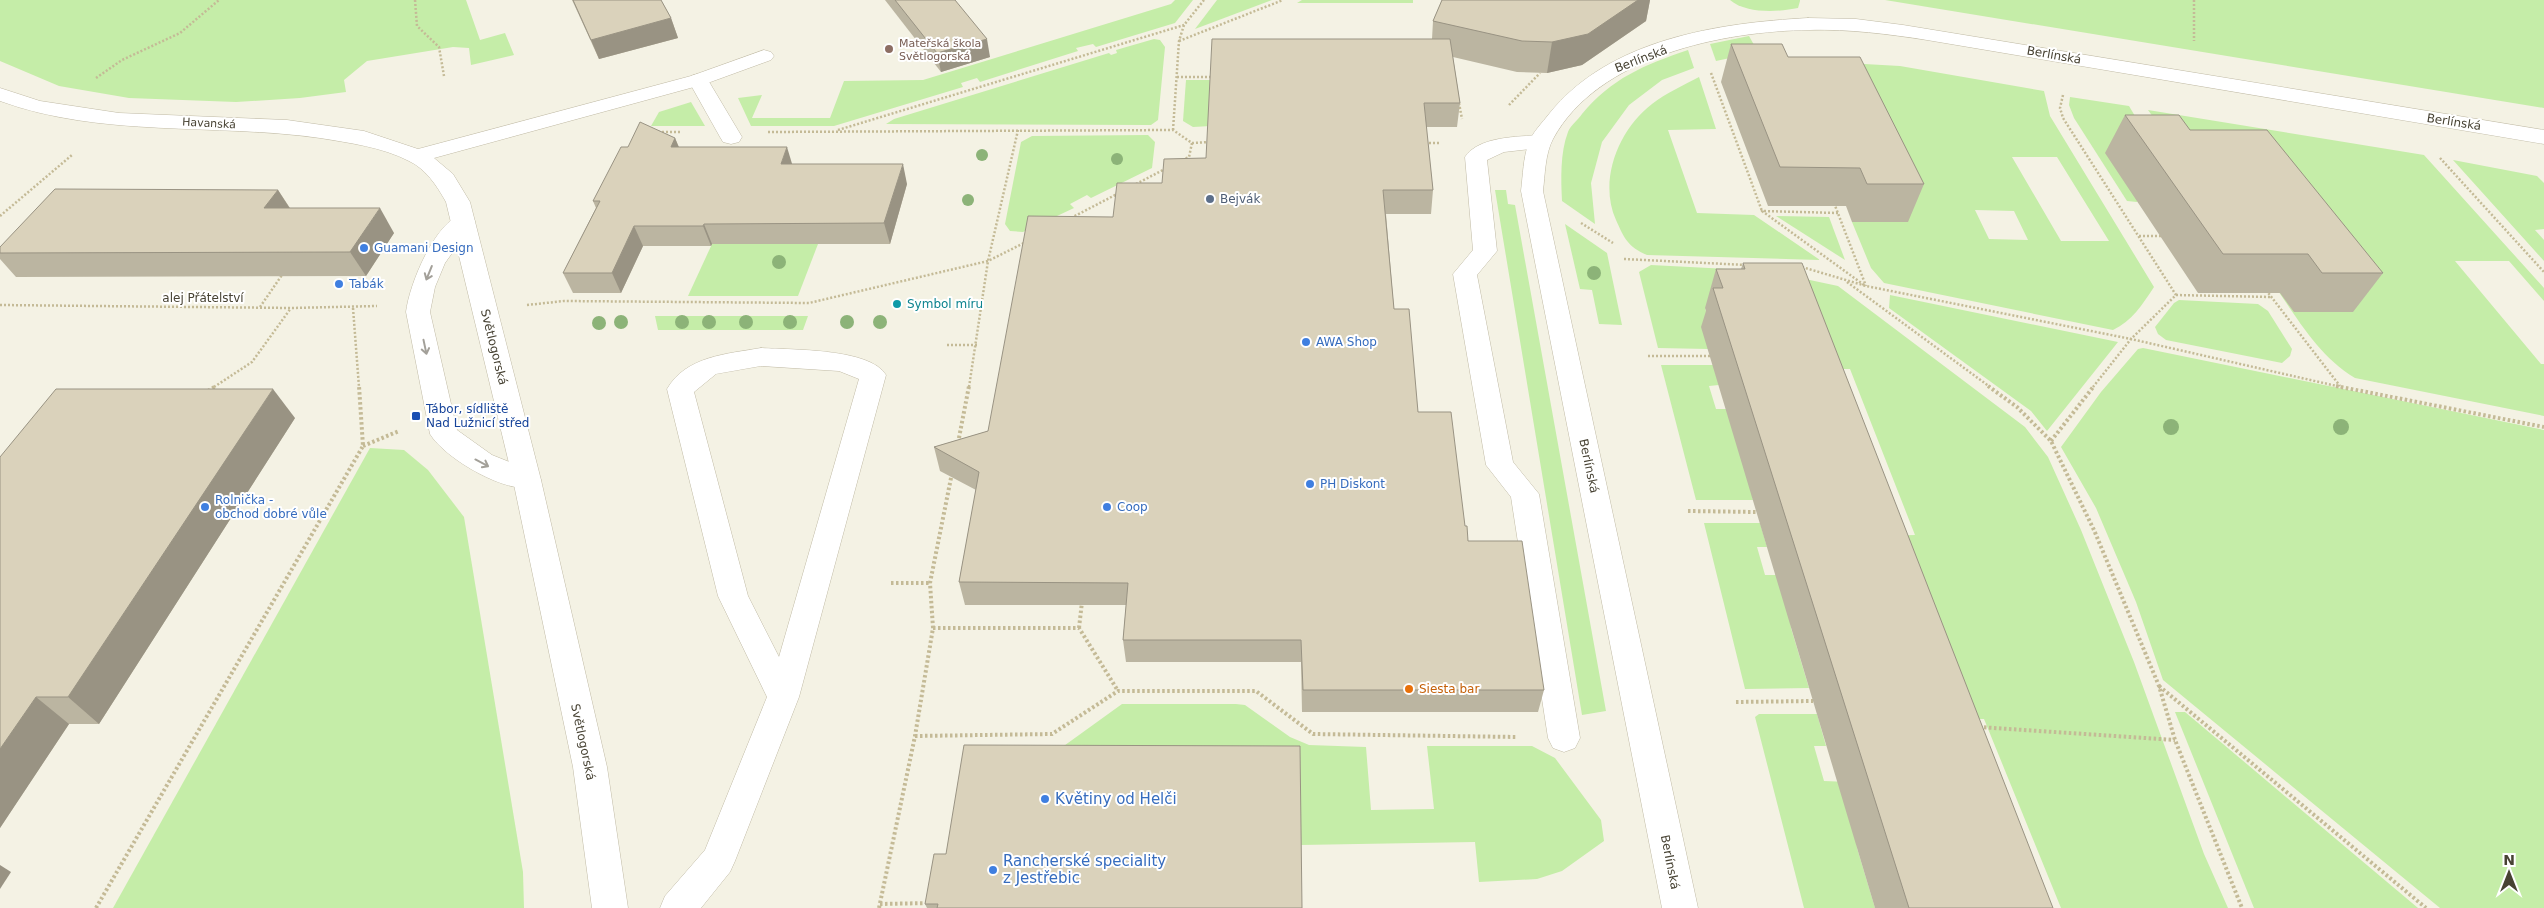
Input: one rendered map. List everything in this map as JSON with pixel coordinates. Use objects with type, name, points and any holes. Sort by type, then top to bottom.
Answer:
[{"type":"street","name":"Berlínská","points":[[1680,908],[1532,191],[1540,142],[1560,111],[1601,75],[1630,62],[1696,40],[1786,24],[1897,30],[2544,137]]},
{"type":"street","points":[[417,156],[698,80],[764,56]]},
{"type":"street","points":[[698,80],[731,137]]},
{"type":"street","name":"Havanská","points":[[0,94],[36,107],[119,119],[287,127],[330,132],[371,140],[417,156]]},
{"type":"street","points":[[1540,142],[1501,145],[1487,150],[1476,157],[1485,251],[1464,274],[1500,465],[1525,494],[1564,738]]},
{"type":"street","name":"Světlogorská","points":[[417,156],[445,179],[458,202],[463,221],[527,480],[590,767],[610,908]]},
{"type":"street","points":[[463,221],[434,260],[419,299],[418,312],[444,434],[456,446],[478,462],[501,473],[527,480]]},
{"type":"street","points":[[678,908],[718,861],[783,697],[873,375],[843,362],[761,357],[709,366],[680,389],[733,596],[783,697]]},
{"type":"path","points":[[89,83],[122,60],[180,33],[219,0]]},
{"type":"path","points":[[415,0],[418,26],[439,47],[444,76]]},
{"type":"path","points":[[1173,130],[1179,41],[1184,25],[1204,0]]},
{"type":"path","points":[[1179,41],[1283,0]]},
{"type":"path","points":[[834,131],[1184,25]]},
{"type":"path","points":[[1696,40],[1762,211],[1866,286]]},
{"type":"path","points":[[1503,112],[1540,73]]},
{"type":"path","points":[[1177,77],[1213,77]]},
{"type":"path","points":[[2064,92],[2060,108],[2063,118],[2176,295]]},
{"type":"path","points":[[1459,102],[1462,120]]},
{"type":"path","points":[[957,450],[977,345],[988,262],[1018,130]]},
{"type":"path","points":[[759,132],[1173,130],[1192,143],[1217,142]]},
{"type":"path","points":[[1180,161],[1189,156],[1192,143]]},
{"type":"path","points":[[1416,143],[1455,144],[1476,157]]},
{"type":"path","points":[[2437,154],[2544,272]]},
{"type":"path","points":[[0,216],[72,155]]},
{"type":"path","points":[[1742,156],[1750,156]]},
{"type":"path","points":[[1067,220],[1171,166]]},
{"type":"path","points":[[1830,195],[1866,286]]},
{"type":"path","points":[[1762,211],[1838,213]]},
{"type":"path","points":[[1574,218],[1613,242]]},
{"type":"path","points":[[2139,236],[2168,236]]},
{"type":"path","points":[[522,306],[564,301],[809,303],[988,262],[1032,239]]},
{"type":"path","points":[[1624,259],[1747,265]]},
{"type":"path","points":[[1795,267],[1804,267],[1866,286],[2131,339],[2341,387],[2544,426]]},
{"type":"path","points":[[259,307],[282,274]]},
{"type":"path","points":[[1845,280],[2018,407],[2051,441],[2094,530],[2159,686],[2164,709],[2175,740],[2242,908]]},
{"type":"path","points":[[2265,289],[2341,387]]},
{"type":"path","points":[[2051,441],[2131,339],[2176,295],[2271,297]]},
{"type":"path","name":"alej Přátelství","points":[[0,305],[292,308],[380,306]]},
{"type":"path","points":[[207,391],[252,362],[292,308]]},
{"type":"path","points":[[96,908],[363,446],[354,308]]},
{"type":"path","points":[[947,345],[977,345]]},
{"type":"path","points":[[1648,356],[1710,356]]},
{"type":"path","points":[[363,446],[405,428]]},
{"type":"path","points":[[933,903],[880,906],[915,736],[933,628],[930,583],[953,469]]},
{"type":"path","points":[[1688,511],[1756,512]]},
{"type":"path","points":[[891,583],[930,583]]},
{"type":"path","points":[[1083,594],[1079,628],[1118,692]]},
{"type":"path","points":[[933,628],[1079,628]]},
{"type":"path","points":[[2159,686],[2426,908]]},
{"type":"path","points":[[915,736],[1052,734],[1118,692],[1256,692],[1314,734],[1564,738]]},
{"type":"path","points":[[1736,702],[1813,701]]},
{"type":"path","points":[[1974,727],[2175,740]]},
{"type":"green space","points":[[0,0],[466,0],[480,40],[505,33],[514,55],[471,65],[469,48],[453,47],[367,61],[344,80],[346,92],[300,98],[236,102],[129,98],[59,86],[0,61]]},
{"type":"green space","points":[[1175,0],[1193,0],[1175,23],[1096,47],[1093,44],[1076,48],[1078,51],[980,82],[977,78],[961,83],[963,87],[834,126],[751,126],[738,98],[762,95],[752,118],[830,118],[844,81],[923,80],[1171,4]]},
{"type":"green space","points":[[1217,0],[1272,0],[1195,29]]},
{"type":"green space","points":[[1302,0],[1413,0],[1413,3],[1297,3]]},
{"type":"green space","points":[[1730,0],[1800,1],[1798,8],[1763,11],[1745,8]]},
{"type":"green space","points":[[1885,0],[2544,0],[2544,108]]},
{"type":"green space","points":[[1749,36],[1758,52],[1716,61],[1710,44]]},
{"type":"green space","points":[[1154,39],[1160,40],[1165,47],[1158,120],[1151,125],[886,124],[894,119],[1109,53],[1111,55],[1117,53],[1116,50]]},
{"type":"green space","points":[[1688,50],[1694,68],[1662,80],[1629,105],[1602,142],[1591,183],[1595,224],[1562,201],[1562,157],[1569,130],[1593,102],[1617,82],[1643,67]]},
{"type":"green space","points":[[1793,60],[1900,66],[2044,91],[2050,116],[2154,287],[2131,317],[2113,330],[1884,283],[1871,268],[1852,222],[1908,222]],"holes":[[[2012,157],[2057,157],[2109,241],[2061,241]],[[1975,210],[2014,211],[2028,240],[1989,239]]]},
{"type":"green space","points":[[1699,77],[1716,129],[1668,130],[1697,213],[1754,215],[1820,260],[1647,255],[1635,249],[1624,237],[1611,205],[1609,189],[1615,156],[1621,141],[1640,115],[1652,104]]},
{"type":"green space","points":[[1186,80],[1212,80],[1211,126],[1193,127],[1183,121]]},
{"type":"green space","points":[[2070,97],[2129,106],[2157,153],[2137,202],[2127,201],[2074,118],[2069,105]]},
{"type":"green space","points":[[691,102],[705,126],[651,126],[659,112]]},
{"type":"green space","points":[[2148,110],[2424,155],[2544,288],[2544,301],[2509,261],[2455,261],[2541,364],[2544,364],[2544,416],[2355,378],[2341,368],[2328,357],[2306,331]]},
{"type":"green space","points":[[1148,135],[1155,142],[1152,168],[1091,198],[1087,195],[1070,204],[1074,208],[1023,232],[1010,231],[1005,224],[1021,142],[1032,136]]},
{"type":"green space","points":[[2453,160],[2537,176],[2544,183],[2544,229],[2535,230],[2544,240],[2544,261]]},
{"type":"green space","points":[[1495,190],[1506,190],[1508,204],[1515,205],[1606,711],[1582,715]]},
{"type":"green space","points":[[1776,216],[1829,217],[1845,260]]},
{"type":"green space","points":[[1565,224],[1607,253],[1622,325],[1599,324],[1592,290],[1580,289]]},
{"type":"green space","points":[[712,244],[818,244],[798,296],[688,296]]},
{"type":"green space","points":[[1651,265],[1767,271],[1838,286],[2025,427],[2048,457],[2081,530],[2134,662],[2204,854],[2228,908],[2061,908],[1984,719],[1942,719],[1875,536],[1915,535],[1850,369],[1814,369],[1705,308],[1711,327],[1708,349],[1658,348],[1639,272]]},
{"type":"green space","points":[[1890,295],[2118,342],[2047,431],[2031,411],[1889,308]]},
{"type":"green space","points":[[2179,300],[2258,304],[2268,311],[2292,349],[2290,356],[2282,363],[2166,340],[2158,334],[2155,327],[2174,303]]},
{"type":"green space","points":[[655,316],[808,316],[803,330],[658,330]]},
{"type":"green space","points":[[2143,348],[2544,430],[2544,908],[2440,908],[2163,680],[2136,602],[2096,508],[2061,447],[2101,392],[2138,349]]},
{"type":"green space","points":[[1661,365],[1713,365],[1719,385],[1709,386],[1716,409],[1736,409],[1753,500],[1696,500]]},
{"type":"green space","points":[[370,448],[404,450],[428,470],[464,517],[523,872],[524,908],[113,908]]},
{"type":"green space","points":[[1704,523],[1760,523],[1767,547],[1757,547],[1765,575],[1786,575],[1791,628],[1809,688],[1745,689]]},
{"type":"green space","points":[[1122,704],[1245,705],[1290,737],[1309,745],[1366,747],[1371,810],[1434,809],[1427,746],[1532,746],[1555,758],[1601,820],[1604,841],[1562,871],[1537,879],[1479,882],[1475,842],[1300,845],[1061,748]]},
{"type":"green space","points":[[2175,712],[2185,712],[2418,908],[2254,908]]},
{"type":"green space","points":[[1759,714],[1817,714],[1826,746],[1814,746],[1824,781],[1849,782],[1857,848],[1875,908],[1804,908],[1755,717]]},
{"type":"building","points":[[573,0],[661,0],[671,18],[591,40]]},
{"type":"building","points":[[895,0],[955,0],[987,39],[937,53]]},
{"type":"building","points":[[1442,0],[1638,0],[1588,34],[1552,42],[1522,41],[1433,21]]},
{"type":"building","points":[[1212,39],[1450,39],[1460,103],[1424,103],[1433,190],[1383,190],[1394,309],[1409,309],[1418,412],[1451,412],[1468,541],[1522,541],[1544,690],[1303,690],[1301,640],[1123,640],[1128,583],[959,582],[979,472],[934,447],[988,431],[1028,216],[1113,217],[1117,183],[1162,183],[1164,159],[1206,158]]},
{"type":"building","points":[[1731,44],[1782,44],[1788,57],[1860,57],[1924,184],[1867,184],[1860,168],[1780,167]]},
{"type":"building","points":[[2125,115],[2179,115],[2190,130],[2267,130],[2383,273],[2322,273],[2308,254],[2223,254]]},
{"type":"building","points":[[640,122],[675,138],[671,147],[787,147],[781,164],[903,164],[884,223],[634,226],[612,273],[563,273],[600,201],[593,201],[621,147],[628,147]]},
{"type":"building","points":[[55,189],[278,190],[264,208],[380,208],[350,252],[0,253],[0,247]]},
{"type":"building","points":[[1743,263],[1802,263],[2053,908],[1909,908],[1713,288],[1723,288],[1716,269],[1745,269]]},
{"type":"building","points":[[56,389],[273,389],[68,697],[36,697],[0,749],[0,457]]},
{"type":"building","points":[[964,745],[1300,746],[1302,908],[937,908],[938,904],[925,904],[934,854],[946,854]]},
{"type":"place","name":"Mateřská škola Světlogorská","points":[[889,49]]},
{"type":"place","name":"Bejvák","points":[[1210,199]]},
{"type":"place","name":"Guamani Design","points":[[364,248]]},
{"type":"place","name":"Tabák","points":[[339,284]]},
{"type":"place","name":"Symbol míru","points":[[897,304]]},
{"type":"place","name":"AWA Shop","points":[[1306,342]]},
{"type":"place","name":"Tábor, sídliště Nad Lužnicí střed","points":[[416,416]]},
{"type":"place","name":"PH Diskont","points":[[1310,484]]},
{"type":"place","name":"Rolnička - obchod dobré vůle","points":[[205,507]]},
{"type":"place","name":"Coop","points":[[1107,507]]},
{"type":"place","name":"Siesta bar","points":[[1409,689]]},
{"type":"place","name":"Květiny od Helči","points":[[1045,799]]},
{"type":"place","name":"Rancherské speciality z Jestřebic","points":[[993,870]]}]
